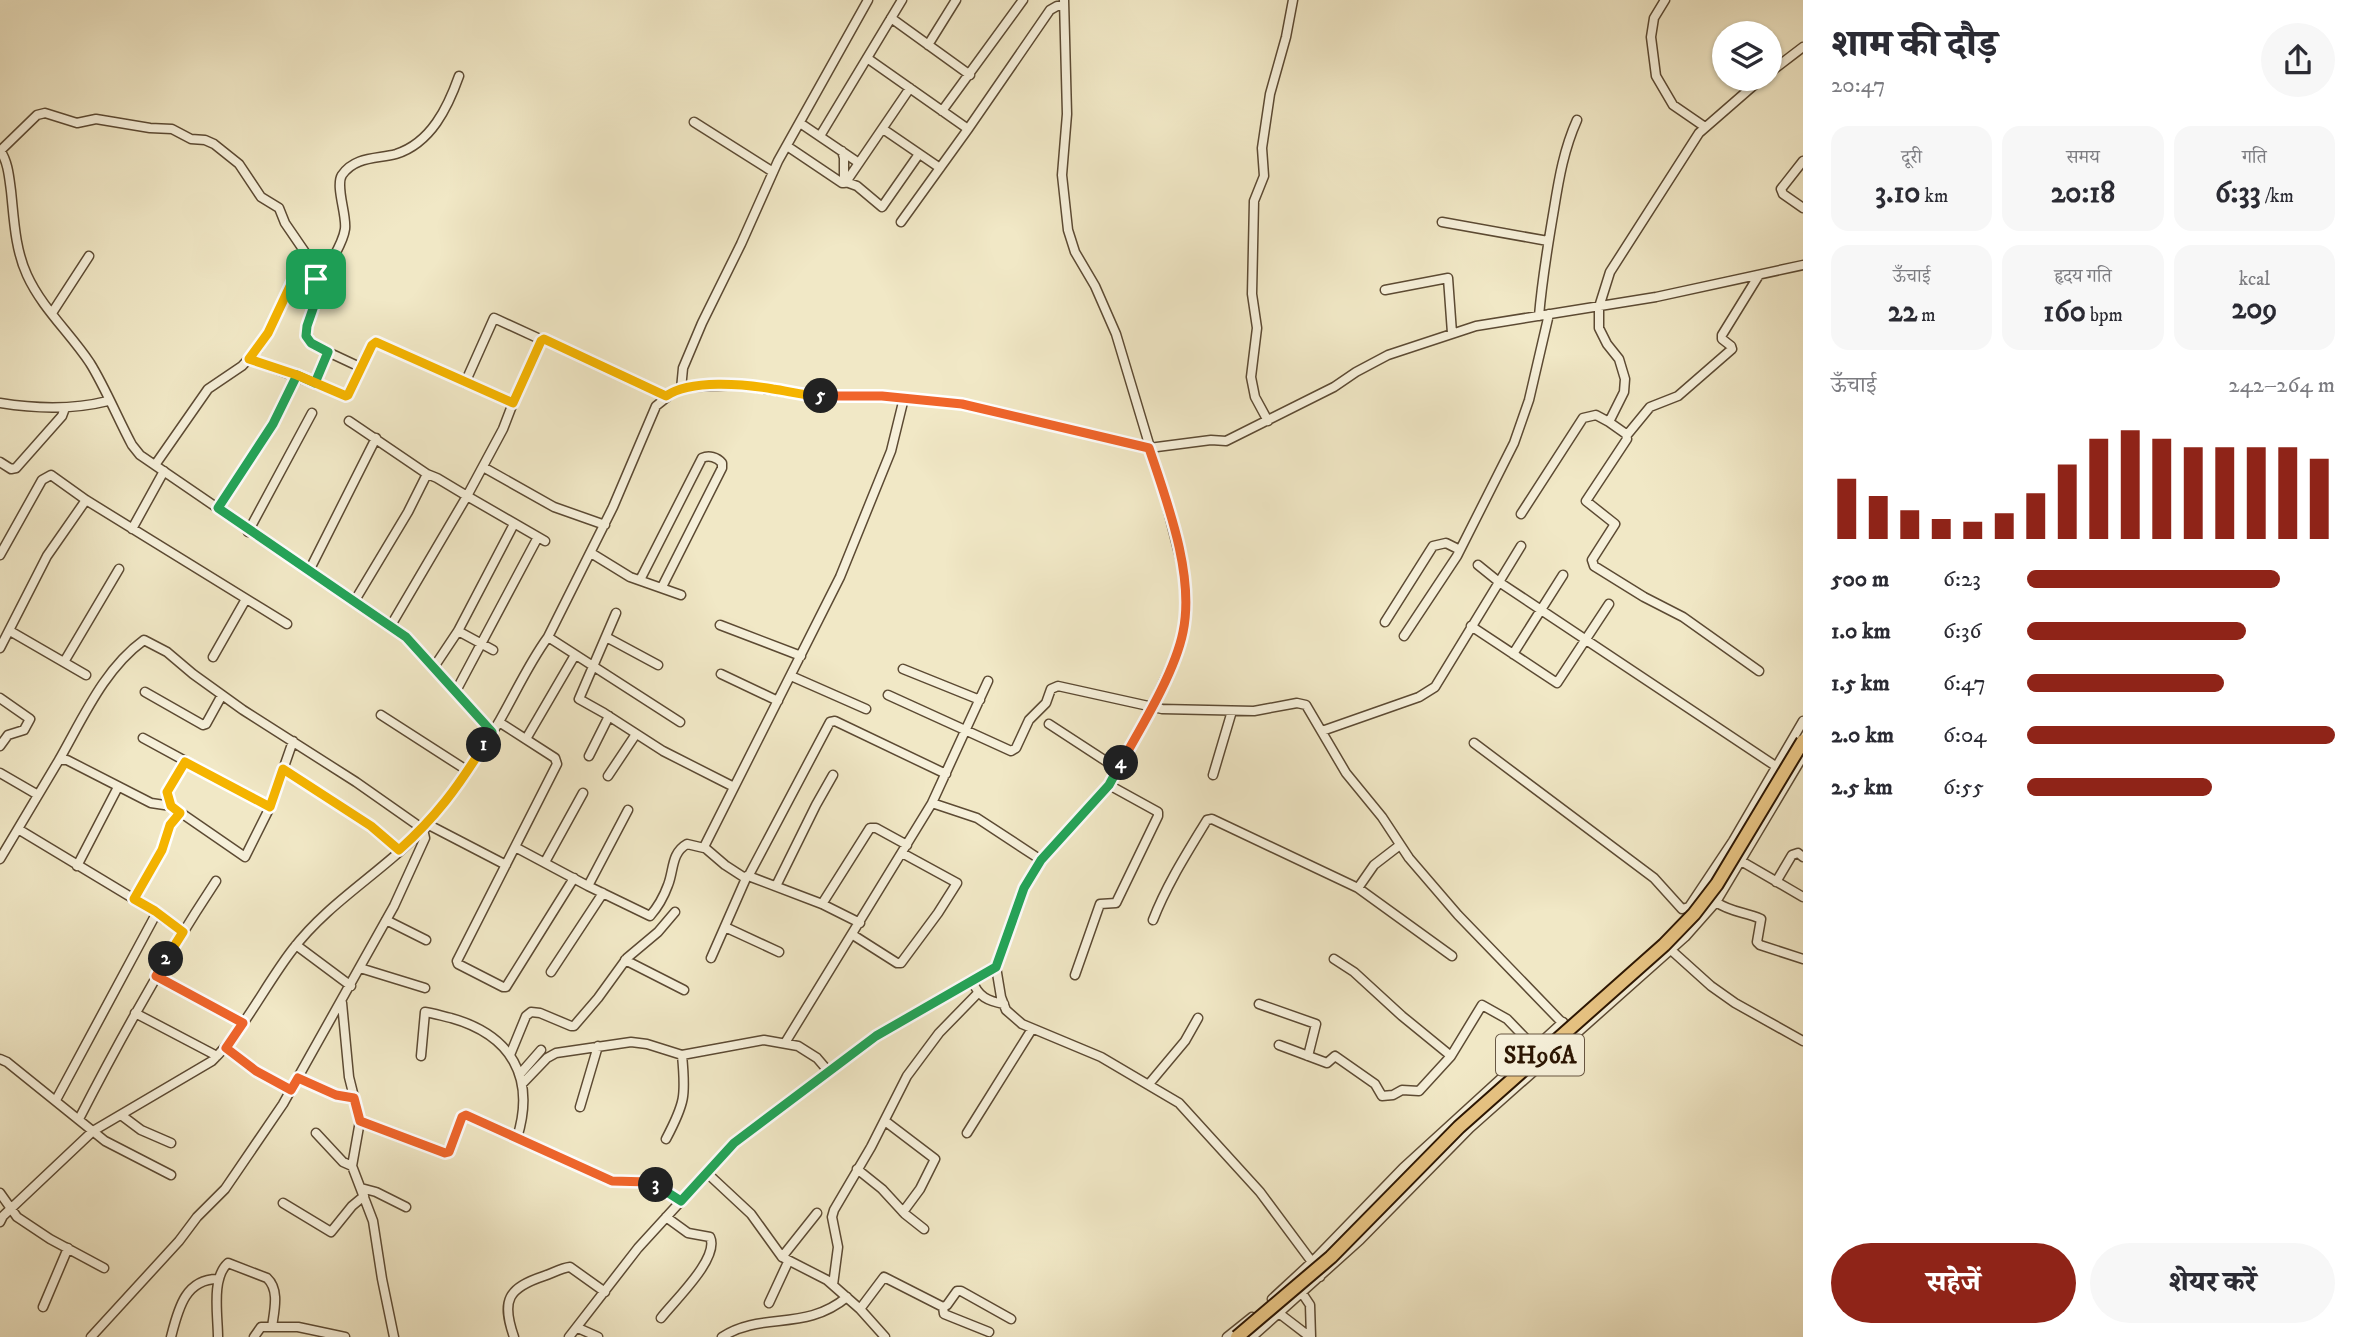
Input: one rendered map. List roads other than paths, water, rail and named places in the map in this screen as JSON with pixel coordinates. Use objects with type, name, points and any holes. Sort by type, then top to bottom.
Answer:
[{"type":"main road","name":"SH96A","points":[[1237,1337],[1331,1257],[1459,1127],[1664,945],[1694,914],[1717,884],[1803,741]]},
{"type":"street","points":[[681,389],[683,368],[693,343],[773,172],[868,0]]},
{"type":"street","points":[[820,136],[902,0]]},
{"type":"street","points":[[928,45],[956,0]]},
{"type":"street","points":[[942,111],[1023,0]]},
{"type":"street","points":[[1268,421],[1255,397],[1251,377],[1257,328],[1252,294],[1254,201],[1264,176],[1263,138],[1270,94],[1293,0]]},
{"type":"street","points":[[1665,0],[1652,28],[1651,47],[1656,76],[1673,105],[1705,127]]},
{"type":"street","points":[[901,222],[1050,10],[1064,3],[1067,114],[1062,175],[1068,230],[1075,252],[1095,286],[1116,334],[1164,494],[1183,569],[1186,605],[1184,631],[1178,651],[1152,706],[1109,785],[1041,860],[1024,888],[996,967],[1006,1010],[1023,1024],[1101,1057],[1179,1103],[1260,1192],[1312,1262],[1320,1277]]},
{"type":"street","points":[[886,6],[928,45],[970,75]]},
{"type":"street","points":[[1782,63],[1803,47]]},
{"type":"street","points":[[867,58],[968,129]]},
{"type":"street","points":[[155,465],[208,389],[249,359],[268,333],[292,282],[299,277],[320,279],[324,273],[345,232],[340,183],[342,175],[359,161],[396,154],[426,136],[450,101],[459,76]]},
{"type":"street","points":[[845,182],[910,88]]},
{"type":"street","points":[[1609,422],[1624,392],[1625,379],[1619,359],[1602,337],[1599,328],[1599,307],[1611,272],[1699,133],[1747,91]]},
{"type":"street","points":[[362,368],[311,343],[306,336],[317,297],[316,279],[309,258],[285,223],[279,208],[261,197],[235,160],[208,141],[191,139],[172,129],[96,119],[77,123],[45,113],[37,116],[1,150],[8,171],[20,259],[40,298],[91,365],[132,445],[141,456],[218,508],[248,532],[406,637],[492,732]]},
{"type":"street","points":[[1539,316],[1548,241],[1567,142],[1577,120]]},
{"type":"street","points":[[694,121],[773,172]]},
{"type":"street","points":[[800,123],[859,163]]},
{"type":"street","points":[[883,129],[940,168]]},
{"type":"street","points":[[787,146],[856,186],[882,207],[919,154]]},
{"type":"street","points":[[842,151],[845,182]]},
{"type":"street","points":[[1803,161],[1781,188],[1783,194],[1803,208]]},
{"type":"street","points":[[1442,222],[1548,241]]},
{"type":"street","points":[[52,313],[89,256]]},
{"type":"street","points":[[0,1222],[93,1131],[226,1048],[296,945],[313,926],[425,827],[455,792],[548,637],[605,525],[656,407],[666,396],[681,389],[740,385],[813,396],[882,396],[962,404],[1149,448],[1211,440],[1226,441],[1334,387],[1388,355],[1452,332],[1475,326],[1656,298],[1803,265]]},
{"type":"street","points":[[1759,275],[1722,335],[1722,339],[1732,349],[1678,396],[1650,407],[1627,435],[1628,439],[1587,499],[1587,504],[1615,524],[1591,560],[1592,564],[1644,597],[1683,617],[1759,671]]},
{"type":"street","points":[[1385,290],[1448,278],[1452,332]]},
{"type":"street","points":[[1404,636],[1460,550],[1514,443],[1529,400],[1549,314]]},
{"type":"street","points":[[465,383],[494,318],[666,396]]},
{"type":"street","points":[[390,627],[483,467],[542,340]]},
{"type":"street","points":[[249,359],[347,396],[372,345],[376,342],[513,403]]},
{"type":"street","points":[[315,383],[328,352]]},
{"type":"street","points":[[218,508],[273,424],[297,375]]},
{"type":"street","points":[[704,848],[840,577],[886,465],[904,398]]},
{"type":"street","points":[[0,403],[34,408],[65,408],[108,401]]},
{"type":"street","points":[[0,462],[11,469],[16,468],[62,416],[65,408]]},
{"type":"street","points":[[248,532],[312,413]]},
{"type":"street","points":[[1521,514],[1583,418],[1595,415],[1627,435]]},
{"type":"street","points":[[349,421],[428,474],[542,539],[456,691]]},
{"type":"street","points":[[309,571],[376,438]]},
{"type":"street","points":[[640,580],[702,458],[716,458],[722,463],[722,468],[662,587]]},
{"type":"street","points":[[483,467],[554,507],[605,525]]},
{"type":"street","points":[[132,528],[164,471]]},
{"type":"street","points":[[354,602],[428,474]]},
{"type":"street","points":[[0,555],[46,477],[51,475],[86,500],[287,624]]},
{"type":"street","points":[[0,648],[47,556],[86,500]]},
{"type":"street","points":[[434,667],[458,631],[514,524]]},
{"type":"street","points":[[1385,622],[1433,546],[1446,543],[1460,550]]},
{"type":"street","points":[[1322,731],[1429,692],[1435,687],[1521,546]]},
{"type":"street","points":[[591,553],[622,573],[681,595]]},
{"type":"street","points":[[1478,565],[1499,582],[1777,767]]},
{"type":"street","points":[[64,663],[119,569]]},
{"type":"street","points":[[1513,654],[1563,575]]},
{"type":"street","points":[[214,657],[246,599]]},
{"type":"street","points":[[1471,626],[1557,683],[1609,604]]},
{"type":"street","points":[[617,613],[579,699],[663,751],[734,787]]},
{"type":"street","points":[[720,625],[800,656]]},
{"type":"street","points":[[10,631],[86,675]]},
{"type":"street","points":[[458,631],[493,650]]},
{"type":"street","points":[[548,637],[680,722]]},
{"type":"street","points":[[606,637],[658,665]]},
{"type":"street","points":[[0,859],[102,685],[135,646],[144,640],[167,652],[222,695],[425,827],[506,865]]},
{"type":"street","points":[[526,740],[575,655]]},
{"type":"street","points":[[903,669],[980,700]]},
{"type":"street","points":[[720,674],[778,701]]},
{"type":"street","points":[[791,676],[866,709]]},
{"type":"street","points":[[785,1043],[932,803],[988,681]]},
{"type":"street","points":[[888,695],[1013,751],[1029,720],[1046,703],[1051,689],[1058,686],[1175,709],[1267,710],[1302,704],[1309,708],[1346,773],[1382,817],[1409,858],[1458,915],[1574,1035]]},
{"type":"street","points":[[145,692],[203,725],[222,695]]},
{"type":"street","points":[[0,698],[30,719],[24,730],[8,735],[0,746]]},
{"type":"street","points":[[1213,775],[1232,710]]},
{"type":"street","points":[[381,715],[468,771]]},
{"type":"street","points":[[589,756],[609,716]]},
{"type":"street","points":[[711,958],[747,876],[831,721],[946,774]]},
{"type":"street","points":[[1474,743],[1654,878],[1682,909],[1689,907],[1733,841],[1803,721]]},
{"type":"street","points":[[499,722],[555,758],[557,764],[457,961],[458,964],[505,988],[573,878]]},
{"type":"street","points":[[1049,724],[1118,769]]},
{"type":"street","points":[[608,776],[636,734]]},
{"type":"street","points":[[143,738],[270,807]]},
{"type":"street","points":[[60,760],[67,760],[151,803],[171,806],[245,857],[270,807],[293,741]]},
{"type":"street","points":[[1257,1335],[1360,1240],[1470,1128],[1671,950],[1716,902],[1803,756]]},
{"type":"street","points":[[171,806],[167,792],[185,762]]},
{"type":"street","points":[[283,769],[371,826],[399,850]]},
{"type":"street","points":[[0,774],[38,795]]},
{"type":"street","points":[[776,886],[833,775]]},
{"type":"street","points":[[1075,975],[1100,904],[1116,903],[1158,817],[1158,812],[1109,785]]},
{"type":"street","points":[[77,866],[118,787]]},
{"type":"street","points":[[545,862],[583,793]]},
{"type":"street","points":[[932,803],[977,818],[1041,860]]},
{"type":"street","points":[[587,886],[628,810]]},
{"type":"street","points":[[134,899],[162,850],[170,825],[180,813]]},
{"type":"street","points":[[1153,920],[1178,866],[1210,819],[1358,888],[1452,956]]},
{"type":"street","points":[[91,1337],[225,1189],[291,1090],[386,920],[424,839],[425,827]]},
{"type":"street","points":[[822,904],[870,828],[876,828],[907,845]]},
{"type":"street","points":[[18,829],[155,911],[183,932]]},
{"type":"street","points":[[515,847],[587,886],[651,915],[669,885],[672,866],[679,850],[688,844],[704,848],[747,876],[822,904],[860,923]]},
{"type":"street","points":[[1358,888],[1374,865],[1400,845]]},
{"type":"street","points":[[853,935],[901,963],[939,913],[957,883],[902,853]]},
{"type":"street","points":[[1776,882],[1792,855],[1798,853],[1803,857]]},
{"type":"street","points":[[1741,861],[1803,897]]},
{"type":"street","points":[[79,1119],[156,976],[216,881]]},
{"type":"street","points":[[551,972],[603,893]]},
{"type":"street","points":[[1716,902],[1726,909],[1761,919],[1757,942],[1760,945],[1803,959]]},
{"type":"street","points":[[510,1055],[529,1013],[540,1013],[572,1027],[598,998],[625,960],[658,932],[675,912]]},
{"type":"street","points":[[56,1100],[156,914]]},
{"type":"street","points":[[386,920],[426,940]]},
{"type":"street","points":[[725,927],[779,952]]},
{"type":"street","points":[[296,945],[351,986]]},
{"type":"street","points":[[1671,950],[1711,986],[1735,1003],[1803,1041]]},
{"type":"street","points":[[1334,959],[1354,972],[1451,1056]]},
{"type":"street","points":[[625,960],[684,990]]},
{"type":"street","points":[[569,1337],[638,1248],[734,1143],[876,1036],[996,967]]},
{"type":"street","points":[[360,968],[425,988]]},
{"type":"street","points":[[156,976],[243,1023]]},
{"type":"street","points":[[972,980],[978,993],[990,1002],[1004,1004]]},
{"type":"street","points":[[952,992],[978,993]]},
{"type":"street","points":[[833,1285],[838,1241],[832,1217],[845,1190],[885,1121],[907,1076],[961,1008],[978,993]]},
{"type":"street","points":[[342,1003],[349,1077],[360,1121],[352,1166],[373,1221],[394,1337]]},
{"type":"street","points":[[1259,1004],[1316,1024],[1308,1056]]},
{"type":"street","points":[[1279,1045],[1327,1063],[1335,1056],[1375,1084],[1382,1096],[1402,1090],[1419,1091],[1451,1056],[1482,1004],[1515,1025],[1535,1048]]},
{"type":"street","points":[[421,1056],[423,1014],[428,1012],[480,1028],[502,1044],[520,1074],[522,1084],[522,1120],[517,1138]]},
{"type":"street","points":[[135,1013],[217,1056]]},
{"type":"street","points":[[1149,1084],[1185,1041],[1198,1018]]},
{"type":"street","points":[[1227,1337],[1312,1262],[1403,1168],[1563,1022]]},
{"type":"street","points":[[967,1133],[1032,1029]]},
{"type":"street","points":[[522,1084],[547,1058],[556,1053],[631,1042],[682,1055],[754,1042],[785,1043],[808,1051],[829,1072]]},
{"type":"street","points":[[580,1107],[598,1046]]},
{"type":"street","points":[[226,1048],[256,1071],[291,1090]]},
{"type":"street","points":[[520,1074],[541,1050]]},
{"type":"street","points":[[666,1139],[682,1108],[685,1082],[682,1055]]},
{"type":"street","points":[[0,1059],[118,1149],[171,1175]]},
{"type":"street","points":[[298,1078],[336,1095],[354,1098]]},
{"type":"street","points":[[121,1115],[141,1130],[171,1143]]},
{"type":"street","points":[[360,1121],[445,1153],[449,1152],[463,1115],[470,1116],[612,1181],[652,1183],[681,1201]]},
{"type":"street","points":[[885,1121],[935,1159],[920,1189],[903,1212]]},
{"type":"street","points":[[316,1133],[343,1162],[352,1166]]},
{"type":"street","points":[[858,1169],[924,1229]]},
{"type":"street","points":[[707,1173],[751,1214],[785,1260],[817,1274],[833,1285],[860,1309],[885,1337]]},
{"type":"street","points":[[283,1203],[331,1232],[362,1192]]},
{"type":"street","points":[[362,1192],[376,1192],[406,1207]]},
{"type":"street","points":[[0,1193],[10,1210],[24,1222],[104,1268]]},
{"type":"street","points":[[769,1303],[785,1260],[817,1213]]},
{"type":"street","points":[[661,1318],[706,1264],[712,1249],[710,1237],[688,1233],[666,1217]]},
{"type":"street","points":[[43,1307],[68,1248]]},
{"type":"street","points":[[218,1337],[219,1279],[228,1263],[271,1282],[275,1305],[272,1327]]},
{"type":"street","points":[[514,1337],[508,1320],[507,1303],[514,1291],[526,1283],[570,1267],[605,1292]]},
{"type":"street","points":[[860,1309],[884,1277],[943,1307]]},
{"type":"street","points":[[171,1337],[186,1294],[202,1282],[219,1279]]},
{"type":"street","points":[[943,1307],[957,1291],[961,1291],[1011,1319]]},
{"type":"street","points":[[1302,1293],[1310,1305],[1310,1337]]},
{"type":"street","points":[[722,1337],[751,1325],[816,1316],[835,1307],[847,1297]]},
{"type":"street","points":[[943,1307],[944,1314],[989,1332]]},
{"type":"street","points":[[1280,1314],[1310,1337]]},
{"type":"street","points":[[254,1337],[259,1328],[272,1327],[298,1327],[345,1337]]},
{"type":"street","points":[[578,1328],[598,1337]]}]
